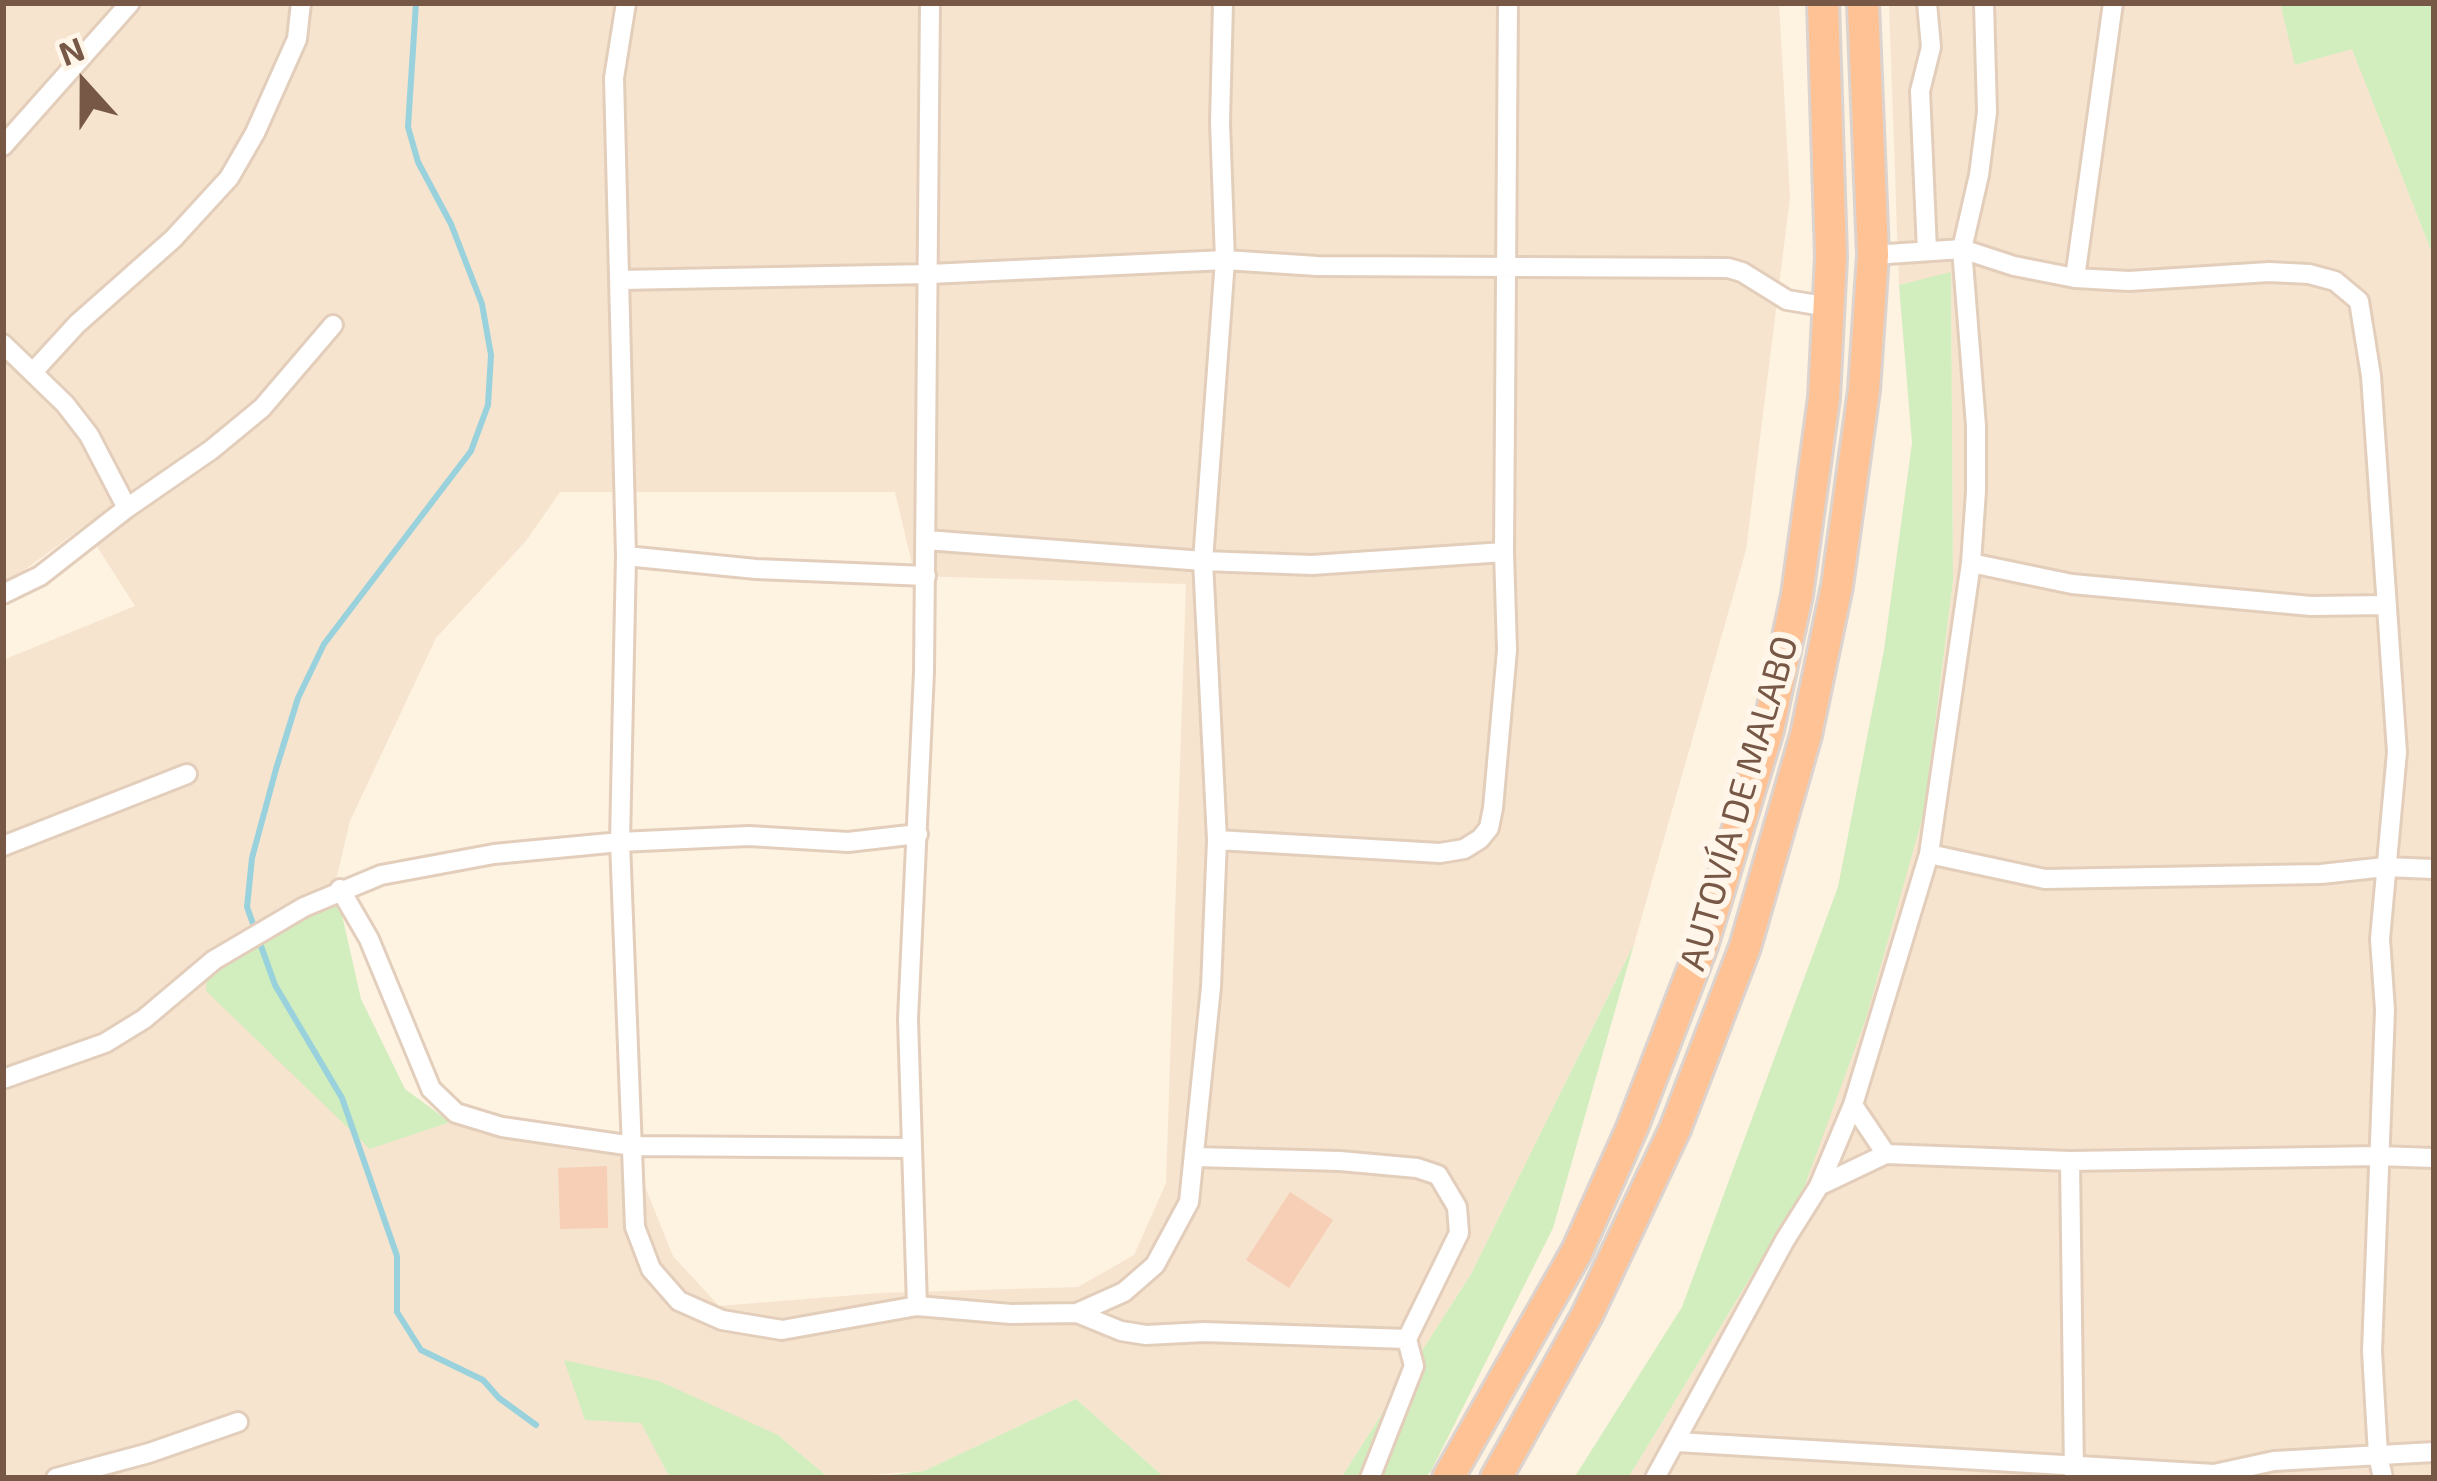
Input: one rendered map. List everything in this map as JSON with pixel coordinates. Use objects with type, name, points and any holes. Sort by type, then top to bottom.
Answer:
[{"type":"highway","name":"AUTOVÍA DE MALABO","points":[[1448,1478],[1577,1251],[1640,1108],[1716,904],[1768,730],[1797,595],[1824,398],[1831,235],[1823,3]]},
{"type":"highway","name":"AUTOVÍA DE MALABO","points":[[1496,1478],[1587,1315],[1675,1129],[1745,947],[1806,735],[1837,586],[1864,390],[1873,255],[1863,3]]},
{"type":"street","points":[[3,146],[130,3]]},
{"type":"street","points":[[33,371],[229,178],[256,133],[297,39],[301,3]]},
{"type":"street","points":[[626,3],[614,78],[626,556],[620,842],[635,1227],[650,1269],[679,1301],[722,1320],[782,1330],[917,1306],[1011,1314],[1078,1312],[1124,1292],[1155,1264],[1190,1202],[1211,987],[1217,840],[1203,561],[1225,260],[1222,3]]},
{"type":"street","points":[[917,1306],[908,1019],[926,577],[930,3]]},
{"type":"street","points":[[1217,840],[1440,853],[1464,849],[1490,828],[1505,673],[1508,3]]},
{"type":"street","points":[[1927,3],[1931,47],[1920,91],[1928,250]]},
{"type":"street","points":[[1655,1478],[1819,1186],[1853,1105],[1929,854],[1971,563],[1976,426],[1962,249],[1987,112],[1984,3]]},
{"type":"street","points":[[2075,278],[2113,3]]},
{"type":"street","points":[[1873,255],[1962,249],[2075,278],[2309,274],[2335,281],[2359,301],[2372,376],[2397,752],[2380,939],[2385,1010],[2372,1352],[2383,1478]]},
{"type":"street","points":[[620,280],[930,274],[1225,260],[1317,266],[1728,268],[1787,300],[1829,308]]},
{"type":"street","points":[[3,594],[40,576],[211,450],[262,408],[333,325]]},
{"type":"street","points":[[3,344],[89,435],[127,508]]},
{"type":"street","points":[[926,539],[1203,561],[1348,565],[1504,552]]},
{"type":"street","points":[[626,556],[756,569],[926,577]]},
{"type":"street","points":[[1971,563],[2072,584],[2311,607],[2385,605]]},
{"type":"street","points":[[3,847],[187,774]]},
{"type":"street","points":[[3,1079],[105,1042],[143,1019],[214,960],[304,907],[381,875],[494,854],[620,842],[749,836],[848,842],[918,834]]},
{"type":"street","points":[[1929,854],[2045,879],[2434,869]]},
{"type":"street","points":[[340,889],[369,939],[431,1089],[456,1114],[502,1127],[633,1146],[913,1148]]},
{"type":"street","points":[[1853,1105],[1886,1154]]},
{"type":"street","points":[[1819,1186],[1886,1154],[2071,1161],[2434,1158]]},
{"type":"street","points":[[1196,1157],[1417,1168],[1438,1175],[1456,1207],[1459,1233],[1407,1339],[1414,1366],[1370,1478]]},
{"type":"street","points":[[2071,1161],[2074,1472]]},
{"type":"street","points":[[1078,1312],[1121,1331],[1146,1335],[1204,1332],[1407,1339]]},
{"type":"street","points":[[56,1478],[149,1454],[238,1422]]},
{"type":"street","points":[[1676,1442],[2074,1472],[2214,1474],[2274,1462],[2434,1452]]},
{"type":"shaded area","points":[[3,3],[1779,3],[1790,197],[1746,550],[1634,944],[1471,1274],[1341,1478],[1165,1478],[1076,1399],[924,1471],[829,1478],[778,1435],[565,1360],[585,1420],[641,1422],[670,1478],[3,1478],[3,660],[135,606],[84,526],[3,582]],"holes":[[[560,492],[895,492],[915,576],[1186,584],[1166,1183],[1134,1255],[1078,1287],[880,1293],[719,1306],[673,1256],[625,1137],[450,1122],[370,1148],[329,910],[350,821],[436,638],[526,541]]]},
{"type":"shaded area","points":[[1889,3],[2280,3],[2296,65],[2352,48],[2434,258],[2434,1478],[1628,1478],[1802,1193],[1924,812],[1953,580],[1951,273],[1899,285]]},
{"type":"green space","points":[[2280,3],[2434,3],[2434,258],[2352,49],[2295,65]]},
{"type":"green space","points":[[1951,272],[1953,580],[1924,812],[1866,1018],[1802,1193],[1628,1478],[1574,1478],[1682,1307],[1838,887],[1884,650],[1912,443],[1899,285]]},
{"type":"green space","points":[[335,884],[361,999],[405,1089],[450,1122],[370,1149],[206,991],[210,950]]},
{"type":"green space","points":[[1634,944],[1553,1228],[1431,1471],[1425,1478],[1341,1478],[1471,1274]]},
{"type":"green space","points":[[564,1360],[659,1381],[778,1435],[829,1478],[670,1478],[641,1423],[585,1420]]},
{"type":"green space","points":[[1076,1399],[1165,1478],[866,1478],[924,1471]]},
{"type":"building","points":[[607,1166],[608,1228],[560,1229],[558,1168]]},
{"type":"building","points":[[1290,1192],[1333,1220],[1289,1288],[1246,1260]]},
{"type":"waterway","points":[[416,3],[408,127],[418,162],[451,224],[482,304],[491,355],[488,405],[471,451],[324,644],[298,698],[252,858],[247,907],[275,985],[342,1098],[397,1256],[397,1312],[421,1350],[483,1380],[536,1425]]}]
